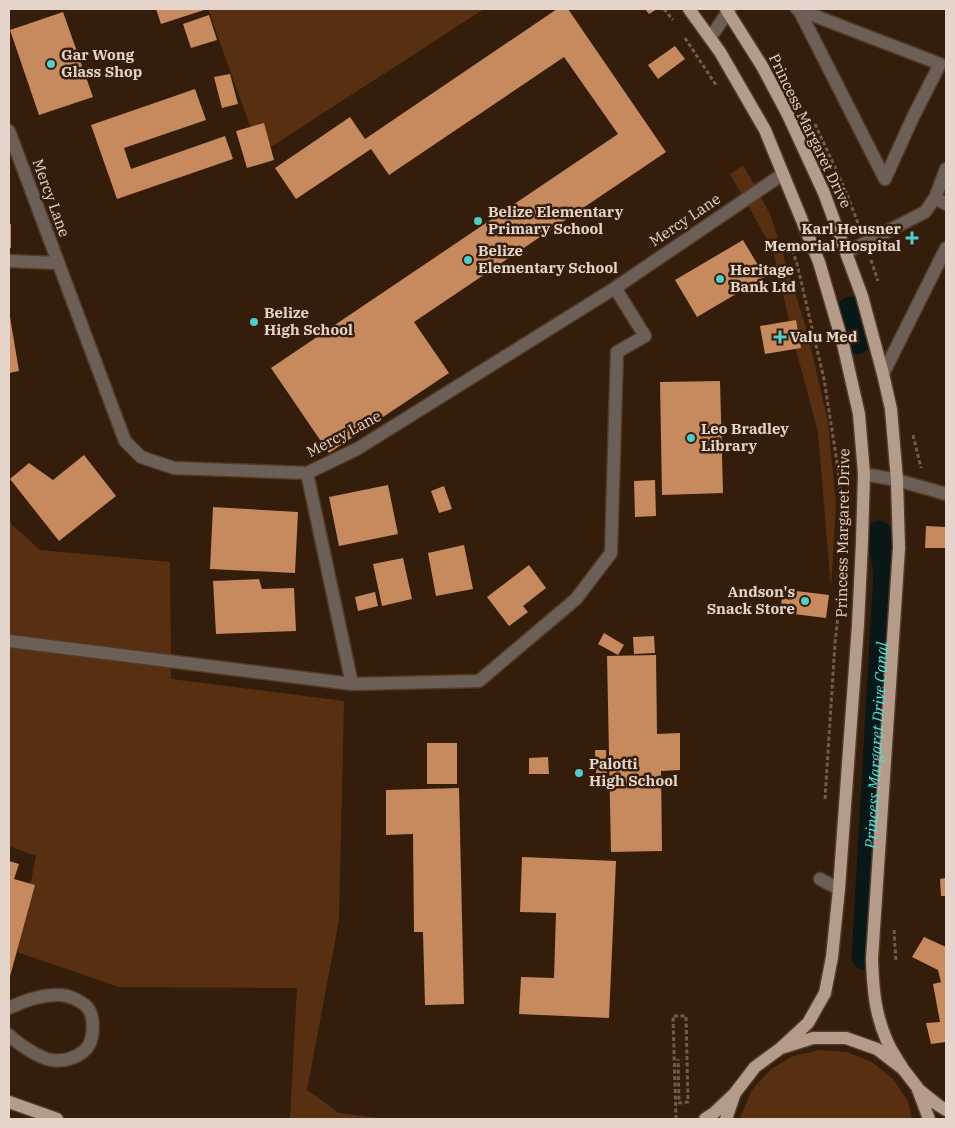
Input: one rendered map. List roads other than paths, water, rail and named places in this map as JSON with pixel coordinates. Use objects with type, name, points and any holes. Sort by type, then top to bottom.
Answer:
[{"type":"main road","name":"Princess Margaret Drive","points":[[689,9],[720,52],[765,130],[819,262],[843,344],[859,414],[864,474],[858,625],[832,957],[825,993],[808,1023],[781,1048]]},
{"type":"main road","name":"Princess Margaret Drive","points":[[728,10],[762,66],[788,115],[824,193],[862,296],[891,409],[897,480],[899,548],[872,959],[877,1012],[888,1042],[903,1069]]},
{"type":"main road","points":[[705,1119],[735,1093],[755,1067],[781,1048],[813,1038],[846,1038],[877,1049],[903,1069],[917,1087],[946,1110]]},
{"type":"main road","points":[[917,1087],[929,1119]]},
{"type":"main road","points":[[726,1119],[735,1093]]},
{"type":"main road","points":[[9,1102],[57,1119]]},
{"type":"street","points":[[798,9],[940,64],[885,179],[836,84],[798,9]]},
{"type":"street","points":[[710,38],[728,10]]},
{"type":"street","name":"Mercy Lane","points":[[9,131],[125,440],[141,457],[174,468],[307,473],[357,449],[614,288],[783,174]]},
{"type":"street","points":[[847,252],[925,212],[941,201],[946,169]]},
{"type":"street","points":[[883,374],[946,248]]},
{"type":"street","points":[[9,261],[58,262]]},
{"type":"street","points":[[9,641],[352,684],[479,681],[576,599],[611,553],[617,352],[645,336],[614,288]]},
{"type":"street","points":[[307,473],[352,684]]},
{"type":"street","points":[[864,474],[897,480],[946,494]]},
{"type":"street","points":[[820,879],[838,889]]},
{"type":"street","points":[[9,1008],[28,999],[53,995],[71,996],[87,1006],[93,1020],[92,1037],[85,1050],[68,1060],[51,1060],[41,1057],[9,1035]]},
{"type":"waterway","points":[[850,309],[857,342]]},
{"type":"waterway","name":"Princess Margaret Drive Canal","points":[[864,957],[886,572],[879,533]]},
{"type":"place","name":"Gar Wong Glass Shop","points":[[51,64]]},
{"type":"place","name":"Belize Elementary Primary School","points":[[478,221]]},
{"type":"place","name":"Karl Heusner Memorial Hospital","points":[[912,238]]},
{"type":"place","name":"Belize Elementary School","points":[[468,260]]},
{"type":"place","name":"Heritage Bank Ltd","points":[[720,279]]},
{"type":"place","name":"Belize High School","points":[[254,322]]},
{"type":"place","name":"Valu Med","points":[[780,337]]},
{"type":"place","name":"Leo Bradley Library","points":[[691,438]]},
{"type":"place","name":"Andson's Snack Store","points":[[805,601]]},
{"type":"place","name":"Palotti High School","points":[[579,773]]}]
